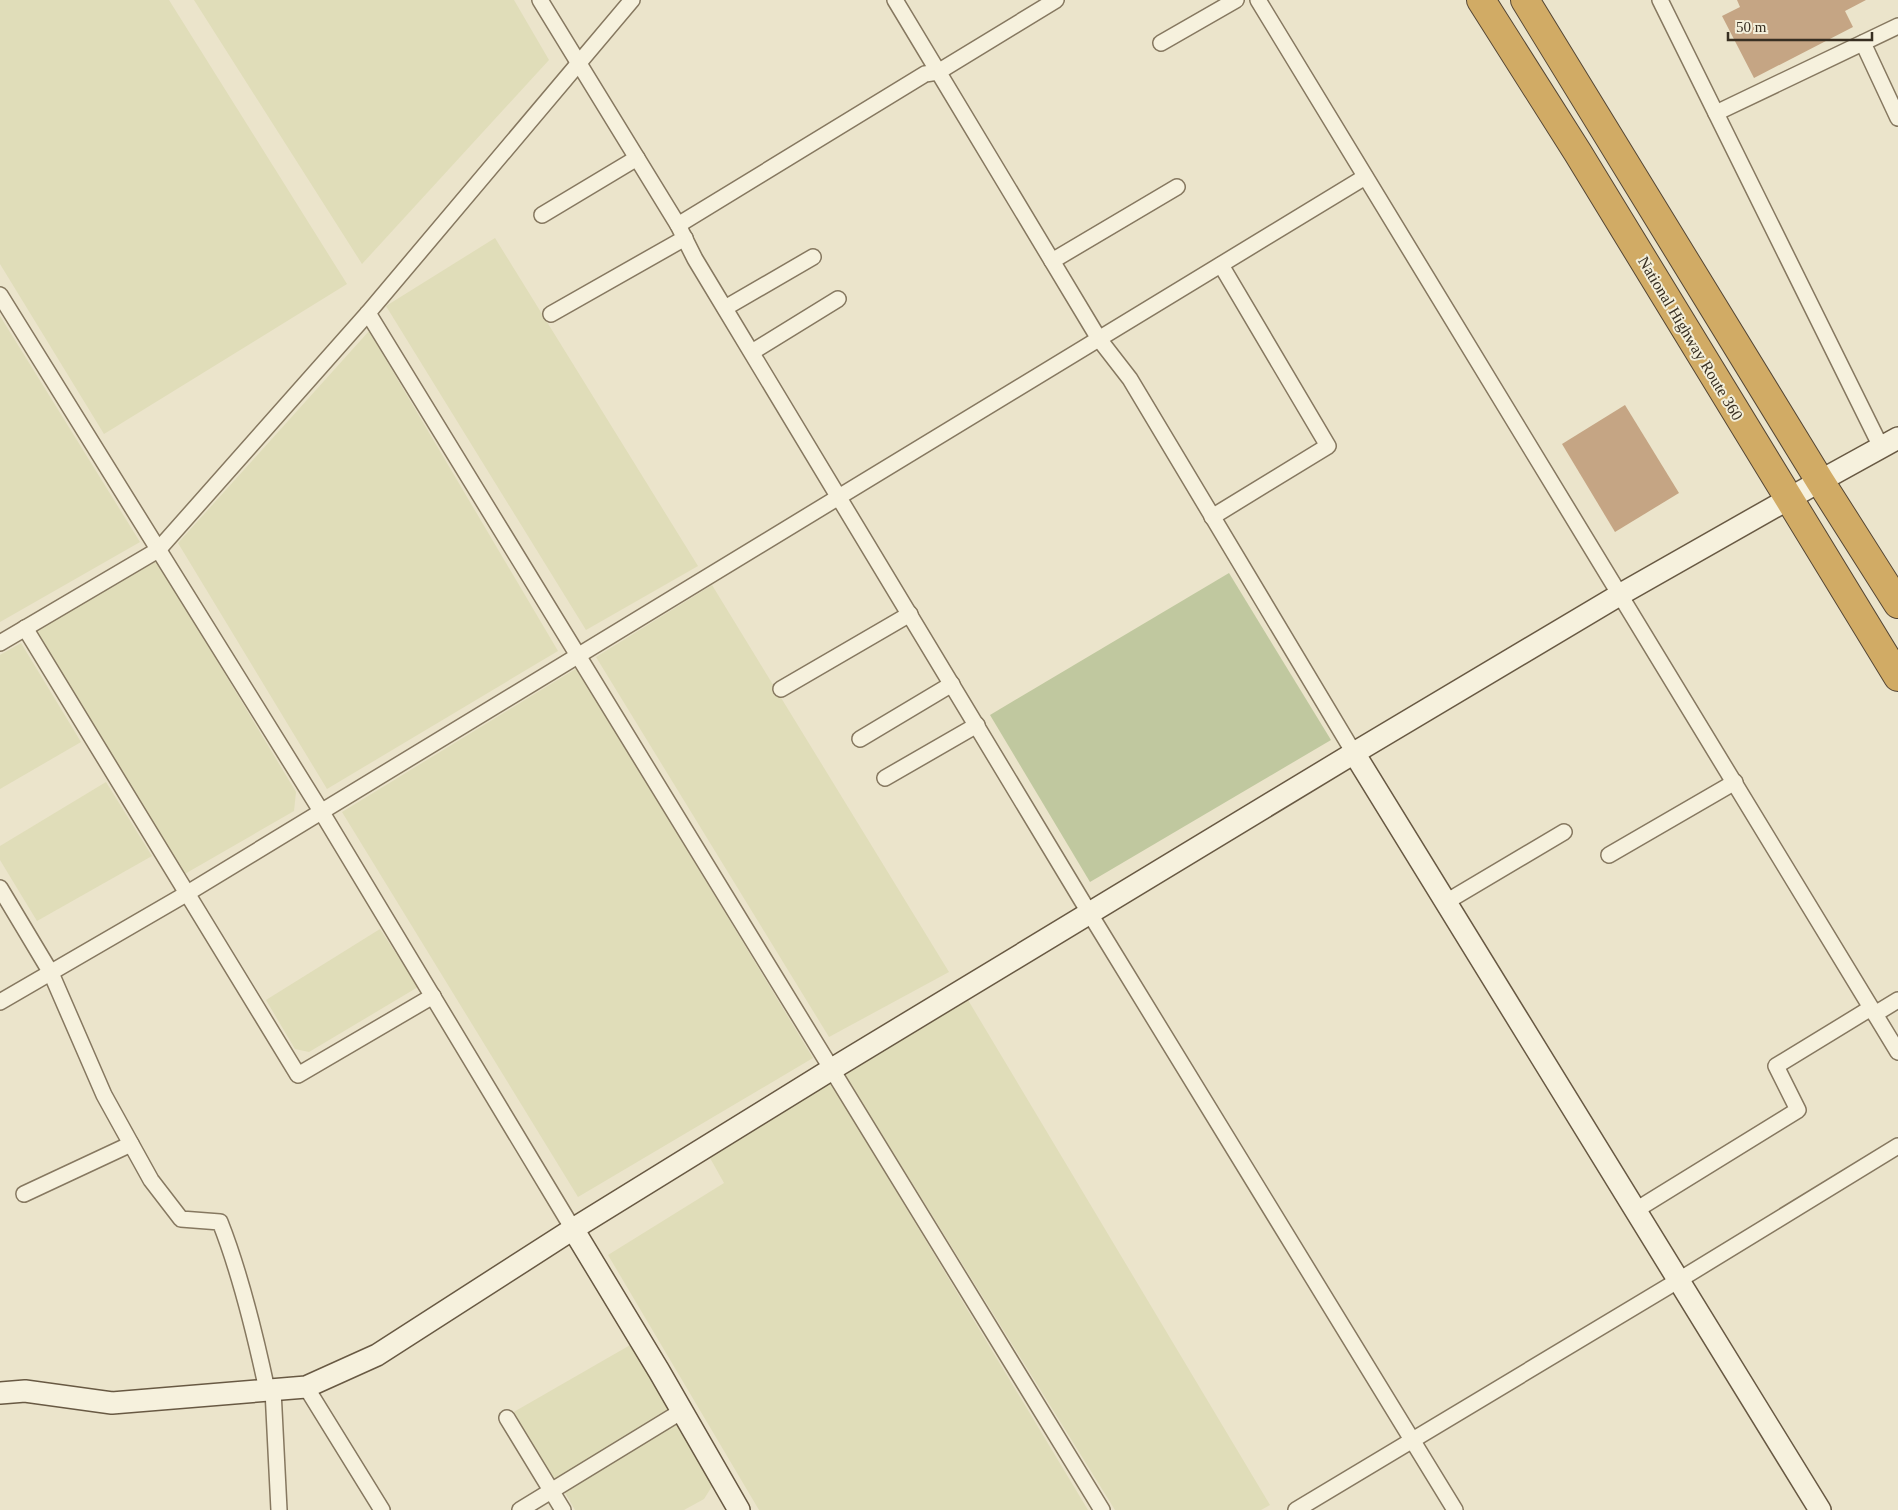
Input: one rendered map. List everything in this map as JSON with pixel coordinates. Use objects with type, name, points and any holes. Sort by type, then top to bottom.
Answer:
[{"type":"highway","name":"National Highway Route 360","points":[[1481,0],[1578,153],[1898,677]]},
{"type":"highway","points":[[1525,0],[1820,481],[1898,604]]},
{"type":"street","points":[[540,0],[682,231],[725,308],[1090,914],[1455,1510]]},
{"type":"street","points":[[0,643],[158,550],[368,313],[632,0]]},
{"type":"street","points":[[895,0],[1099,339],[1130,379],[1354,753],[1820,1510]]},
{"type":"street","points":[[551,314],[925,74],[938,72],[1056,0]]},
{"type":"street","points":[[1161,43],[1236,0]]},
{"type":"street","points":[[1258,0],[1898,1052]]},
{"type":"street","points":[[0,1393],[25,1391],[112,1404],[306,1387],[377,1355],[573,1229],[832,1069],[1354,753],[1621,594],[1889,442],[1716,113],[1660,0]]},
{"type":"street","points":[[1716,113],[1898,26]]},
{"type":"street","points":[[1863,43],[1898,118]]},
{"type":"street","points":[[542,215],[637,158]]},
{"type":"street","points":[[0,1002],[186,894],[1365,177]]},
{"type":"street","points":[[1052,261],[1177,188]]},
{"type":"street","points":[[725,308],[813,257]]},
{"type":"street","points":[[1212,517],[1328,446],[1221,265]]},
{"type":"street","points":[[0,295],[433,996],[682,1411],[739,1510]]},
{"type":"street","points":[[752,352],[838,299]]},
{"type":"street","points":[[368,313],[1102,1510]]},
{"type":"street","points":[[782,689],[910,614]]},
{"type":"street","points":[[25,628],[298,1075],[433,996]]},
{"type":"street","points":[[860,739],[952,684]]},
{"type":"street","points":[[885,778],[977,725]]},
{"type":"street","points":[[1609,855],[1735,782]]},
{"type":"street","points":[[1446,902],[1564,832]]},
{"type":"street","points":[[0,888],[51,973],[104,1095],[151,1180],[181,1219],[220,1222],[228,1242],[270,1390],[279,1510]]},
{"type":"street","points":[[1636,1210],[1798,1110],[1776,1066],[1873,1011],[1898,1000]]},
{"type":"street","points":[[24,1194],[131,1144]]},
{"type":"street","points":[[1296,1510],[1898,1146]]},
{"type":"street","points":[[306,1387],[382,1510]]},
{"type":"street","points":[[520,1510],[682,1411]]},
{"type":"street","points":[[507,1418],[563,1510]]},
{"type":"shaded area","points":[[0,0],[169,0],[347,284],[104,434],[0,264]]},
{"type":"shaded area","points":[[194,0],[514,0],[549,60],[362,264]]},
{"type":"shaded area","points":[[495,238],[698,566],[586,630],[386,306]]},
{"type":"shaded area","points":[[0,316],[140,542],[0,622]]},
{"type":"shaded area","points":[[369,331],[558,651],[327,789],[178,543]]},
{"type":"shaded area","points":[[157,561],[296,792],[294,811],[183,875],[35,632]]},
{"type":"shaded area","points":[[712,585],[949,972],[829,1037],[596,657]]},
{"type":"shaded area","points":[[21,643],[81,742],[0,789],[0,655]]},
{"type":"shaded area","points":[[577,668],[813,1058],[578,1197],[342,812]]},
{"type":"shaded area","points":[[106,782],[152,856],[37,921],[0,860],[0,846]]},
{"type":"shaded area","points":[[380,929],[418,987],[309,1052],[295,1049],[266,1000]]},
{"type":"shaded area","points":[[968,1000],[1270,1505],[1261,1510],[1115,1510],[845,1075]]},
{"type":"shaded area","points":[[831,1083],[1088,1510],[759,1510],[608,1255],[724,1183],[710,1158]]},
{"type":"shaded area","points":[[632,1344],[672,1410],[554,1480],[512,1413]]},
{"type":"shaded area","points":[[679,1421],[714,1483],[704,1499],[684,1510],[575,1510],[565,1493]]},
{"type":"green space","points":[[1229,573],[1331,740],[1090,882],[990,715]]},
{"type":"building","points":[[1737,0],[1866,0],[1845,11],[1853,27],[1754,78],[1722,16],[1740,7]]},
{"type":"building","points":[[1625,405],[1679,493],[1615,532],[1562,444]]}]
